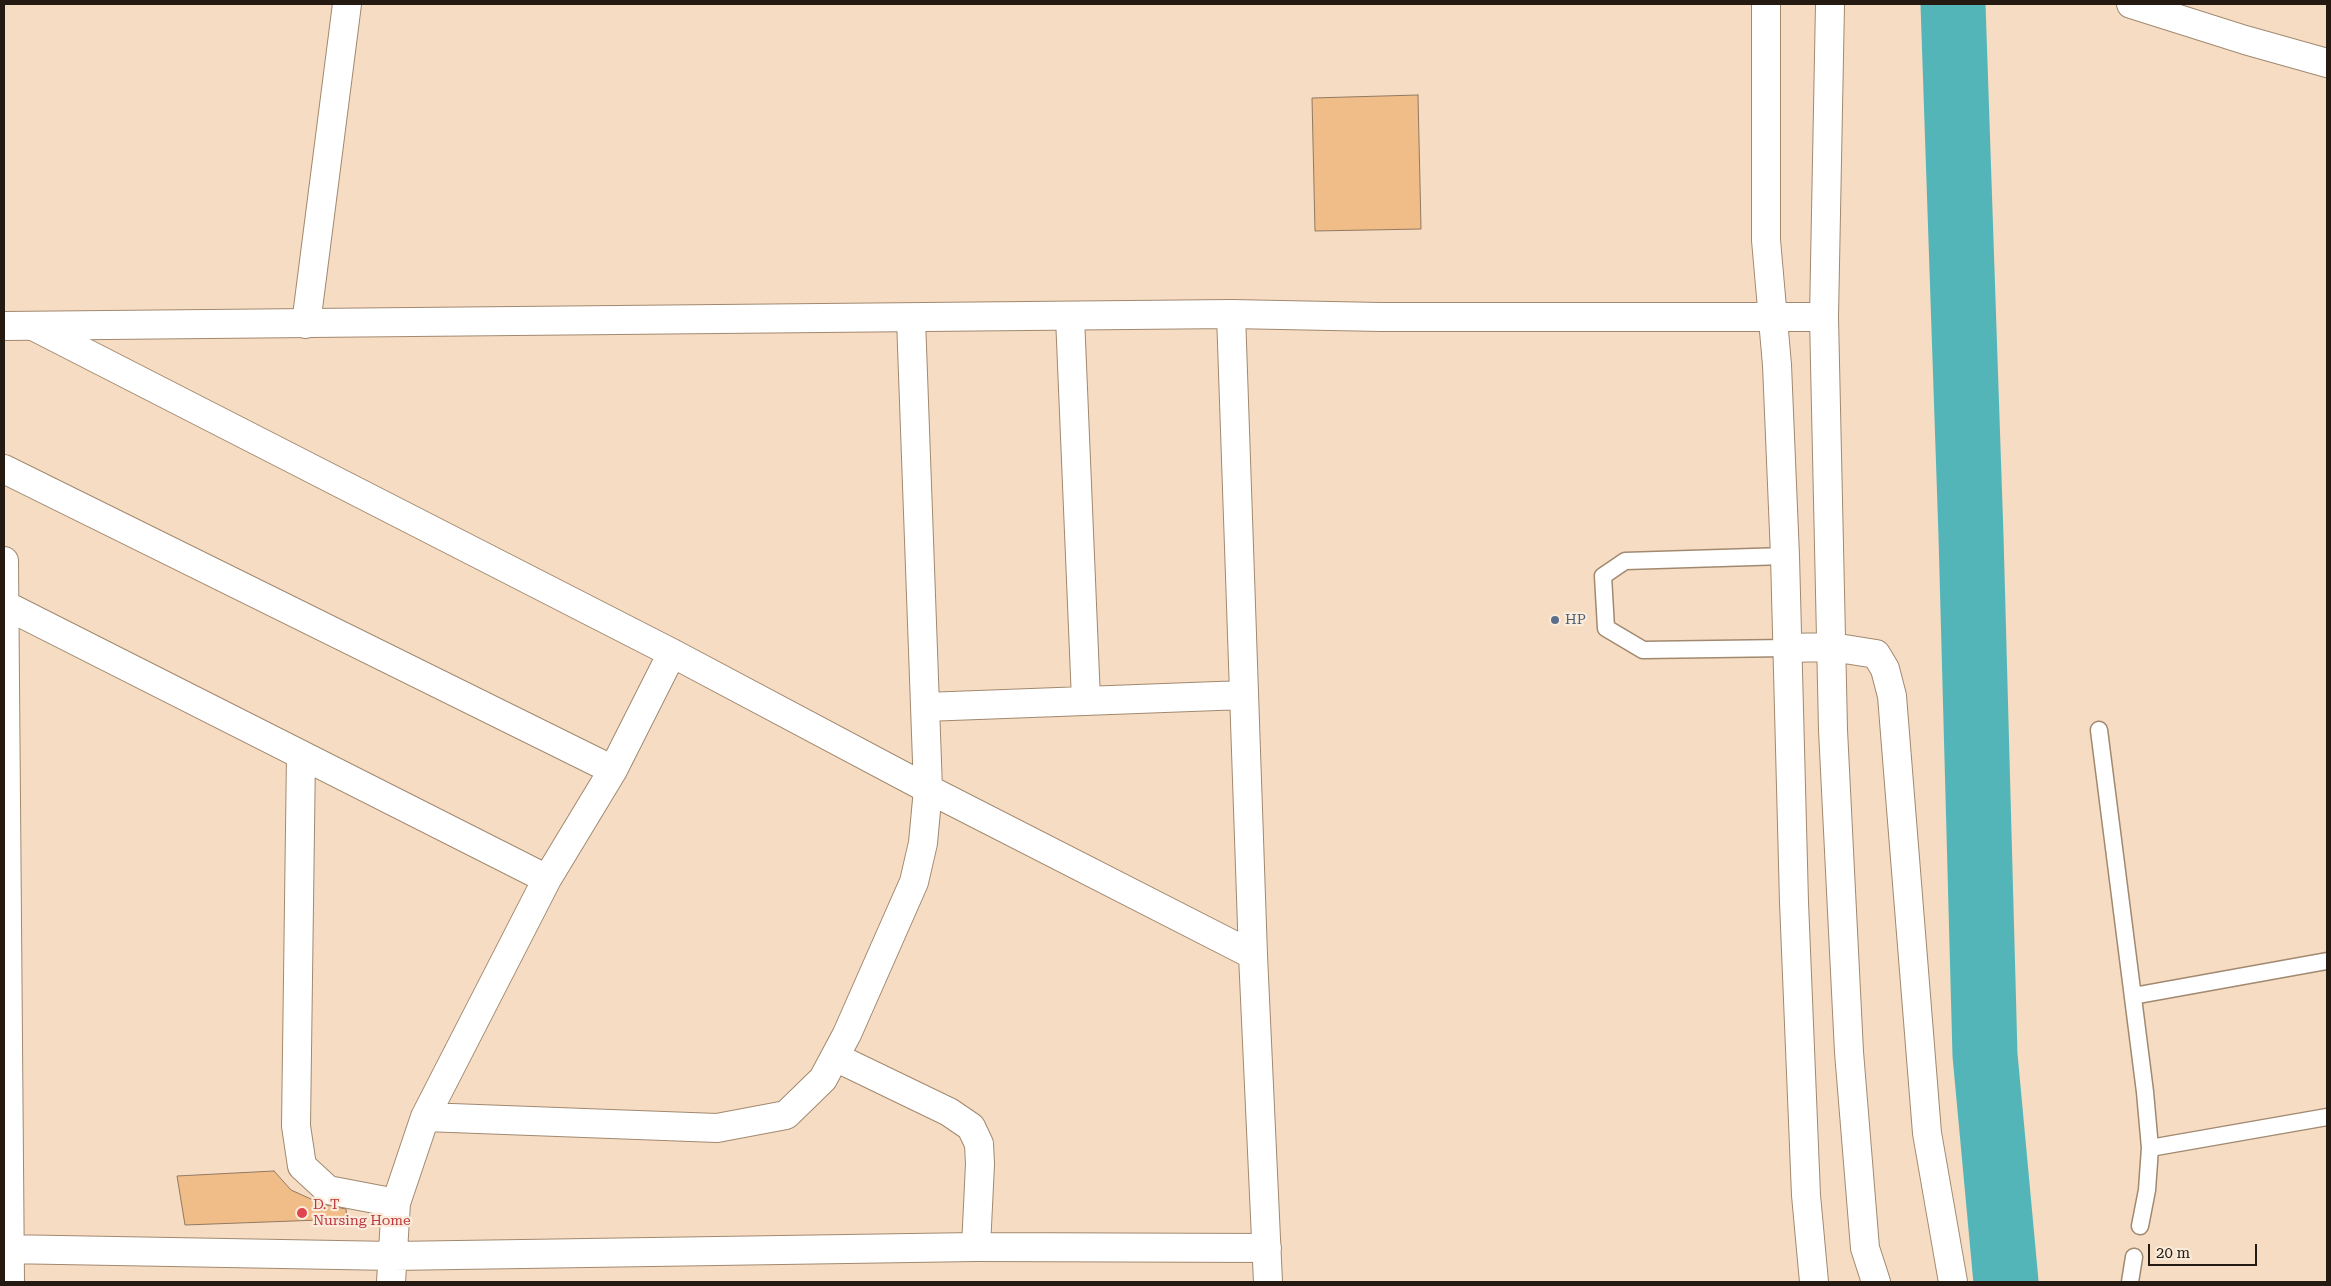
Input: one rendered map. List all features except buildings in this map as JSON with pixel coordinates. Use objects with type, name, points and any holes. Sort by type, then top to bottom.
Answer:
[{"type":"street","points":[[306,324],[347,4]]},
{"type":"street","points":[[1766,4],[1766,240],[1773,317],[1785,556],[1794,902],[1805,1176],[1814,1282]]},
{"type":"street","points":[[1830,4],[1824,317],[1833,730],[1849,1052],[1865,1248],[1876,1282]]},
{"type":"street","points":[[2131,4],[2245,40],[2327,62]]},
{"type":"street","points":[[1231,314],[1253,955],[1268,1282]]},
{"type":"street","points":[[4,326],[911,319],[1231,314],[1824,317]]},
{"type":"street","points":[[1070,317],[1086,700]]},
{"type":"street","points":[[425,1116],[717,1128],[786,1114],[823,1079],[847,1034],[914,882],[923,843],[928,789],[911,319]]},
{"type":"street","points":[[35,327],[672,653],[928,789],[1253,955]]},
{"type":"street","points":[[4,469],[613,770]]},
{"type":"street","points":[[4,562],[7,1249],[10,1282]]},
{"type":"street","points":[[5,605],[548,879]]},
{"type":"street","points":[[1787,648],[1832,647],[1876,654],[1885,669],[1892,696],[1927,1133],[1953,1282]]},
{"type":"street","points":[[392,1269],[396,1203],[425,1116],[548,879],[613,770],[672,653]]},
{"type":"street","points":[[925,707],[1244,695]]},
{"type":"street","points":[[301,755],[296,1126],[302,1166],[328,1190],[396,1203]]},
{"type":"street","points":[[835,1057],[949,1112],[971,1127],[979,1144],[980,1164],[976,1247]]},
{"type":"street","points":[[7,1249],[392,1269],[976,1247],[1267,1248]]},
{"type":"lane","points":[[1785,556],[1625,561],[1603,576],[1606,628],[1643,650],[1787,648]]},
{"type":"lane","points":[[2099,730],[2133,996],[2150,1148],[2147,1190],[2140,1226]]},
{"type":"lane","points":[[2133,996],[2327,962]]},
{"type":"lane","points":[[2150,1148],[2327,1117]]},
{"type":"lane","points":[[2130,1282],[2134,1257]]},
{"type":"waterway","points":[[1953,4],[1971,536],[1985,1055],[2006,1282]]},
{"type":"place","name":"HP","points":[[1555,620]]},
{"type":"place","name":"D. T Nursing Home","points":[[302,1213]]}]
